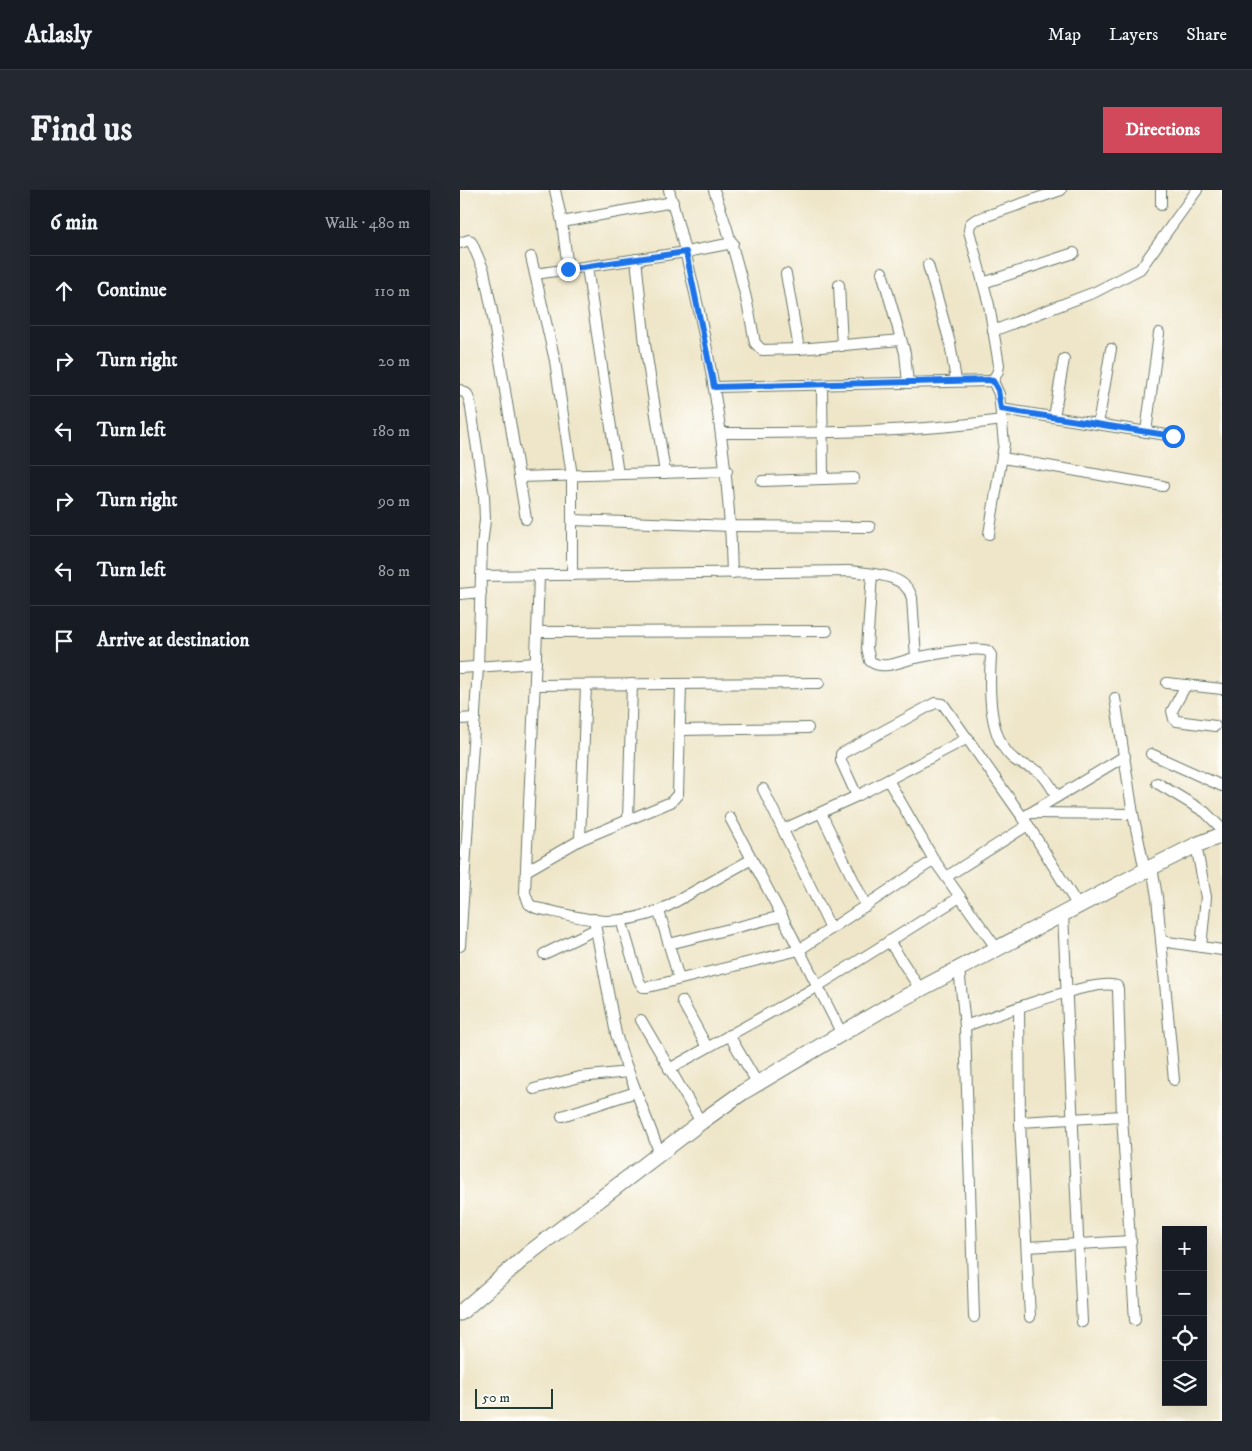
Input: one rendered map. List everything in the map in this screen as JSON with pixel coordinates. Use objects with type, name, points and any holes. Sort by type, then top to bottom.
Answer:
[{"type":"main road","points":[[460,1312],[532,1251],[701,1122],[758,1084],[920,989],[1196,845],[1222,835]]},
{"type":"street","points":[[554,190],[562,222],[568,269]]},
{"type":"street","points":[[669,190],[686,252],[722,433],[731,526],[732,572]]},
{"type":"street","points":[[714,190],[733,243],[755,344],[762,350],[842,346],[901,340]]},
{"type":"street","points":[[989,534],[1004,444],[1001,409],[995,385],[998,371],[989,305],[969,231],[970,224],[976,220],[1061,190]]},
{"type":"street","points":[[1161,190],[1161,205]]},
{"type":"street","points":[[993,331],[1096,292],[1140,269],[1197,190]]},
{"type":"street","points":[[562,222],[673,202]]},
{"type":"street","points":[[460,243],[469,240],[472,243],[484,271],[526,519]]},
{"type":"street","points":[[535,274],[686,252],[733,243]]},
{"type":"street","points":[[983,283],[1074,253]]},
{"type":"street","points":[[531,257],[555,362],[572,476],[572,575]]},
{"type":"street","points":[[636,259],[646,344],[665,473]]},
{"type":"street","points":[[928,265],[950,343],[956,381]]},
{"type":"street","points":[[588,267],[618,474]]},
{"type":"street","points":[[882,272],[907,364],[908,383]]},
{"type":"street","points":[[786,274],[799,349]]},
{"type":"street","points":[[839,285],[842,346]]},
{"type":"street","points":[[1146,432],[1159,333]]},
{"type":"street","points":[[1098,424],[1111,349]]},
{"type":"street","points":[[1054,417],[1064,359]]},
{"type":"street","points":[[714,387],[956,381],[995,385]]},
{"type":"street","points":[[822,385],[823,479]]},
{"type":"street","points":[[460,390],[466,394],[470,402],[484,495],[485,520],[478,667],[460,946]]},
{"type":"street","points":[[1001,409],[1173,436]]},
{"type":"street","points":[[722,433],[822,433],[946,428],[1002,420]]},
{"type":"street","points":[[1002,458],[1163,486]]},
{"type":"street","points":[[519,477],[726,471]]},
{"type":"street","points":[[762,481],[854,478]]},
{"type":"street","points":[[573,520],[731,526],[870,527]]},
{"type":"street","points":[[482,576],[849,571],[872,574],[894,579],[904,584],[910,590],[916,658]]},
{"type":"street","points":[[872,574],[867,648],[870,661],[874,664],[886,666],[916,658],[984,649],[988,651],[990,655],[990,696],[995,726],[1006,750],[1015,760],[1039,772],[1058,796]]},
{"type":"street","points":[[539,575],[526,900],[536,908],[576,916],[595,924]]},
{"type":"street","points":[[460,594],[481,592]]},
{"type":"street","points":[[537,632],[827,631]]},
{"type":"street","points":[[460,668],[536,663]]},
{"type":"street","points":[[535,685],[819,683]]},
{"type":"street","points":[[1167,683],[1222,688]]},
{"type":"street","points":[[628,820],[632,684]]},
{"type":"street","points":[[526,872],[580,840],[675,799],[678,794],[682,684]]},
{"type":"street","points":[[580,840],[586,685]]},
{"type":"street","points":[[1186,685],[1172,711],[1174,719],[1215,726]]},
{"type":"street","points":[[1115,698],[1134,814],[1149,869],[1161,941],[1174,1080]]},
{"type":"street","points":[[857,796],[841,761],[841,754],[939,702],[946,706],[1027,819],[1078,906]]},
{"type":"street","points":[[460,718],[475,718]]},
{"type":"street","points":[[680,730],[808,728]]},
{"type":"street","points":[[784,829],[857,796],[968,738]]},
{"type":"street","points":[[1151,754],[1222,786]]},
{"type":"street","points":[[946,877],[1058,796],[1125,756]]},
{"type":"street","points":[[888,780],[934,860],[997,949]]},
{"type":"street","points":[[1156,783],[1205,812],[1222,829]]},
{"type":"street","points":[[763,789],[831,928]]},
{"type":"street","points":[[821,813],[866,906]]},
{"type":"street","points":[[1027,819],[1134,814]]},
{"type":"street","points":[[730,818],[842,1034]]},
{"type":"street","points":[[1196,845],[1206,897],[1201,947]]},
{"type":"street","points":[[544,954],[595,924],[659,911],[752,859]]},
{"type":"street","points":[[621,920],[640,985],[648,987],[799,950],[934,860]]},
{"type":"street","points":[[670,1069],[818,986],[960,897]]},
{"type":"street","points":[[659,911],[679,979]]},
{"type":"street","points":[[1063,914],[1082,1322]]},
{"type":"street","points":[[669,944],[782,916]]},
{"type":"street","points":[[595,924],[616,1034],[628,1072],[660,1154]]},
{"type":"street","points":[[889,941],[920,989]]},
{"type":"street","points":[[1161,941],[1222,950]]},
{"type":"street","points":[[959,969],[965,1026],[974,1317]]},
{"type":"street","points":[[965,1026],[1066,992],[1109,984],[1117,986],[1122,1116],[1135,1320]]},
{"type":"street","points":[[682,1001],[707,1047]]},
{"type":"street","points":[[1019,1008],[1020,1122],[1030,1317]]},
{"type":"street","points":[[640,1020],[701,1122]]},
{"type":"street","points":[[729,1035],[758,1084]]},
{"type":"street","points":[[534,1089],[580,1077],[628,1072]]},
{"type":"street","points":[[562,1116],[636,1092]]},
{"type":"street","points":[[1020,1122],[1122,1116]]},
{"type":"street","points":[[1026,1247],[1131,1241]]},
{"type":"route","points":[[568,269],[686,252],[714,387],[988,380],[995,383],[1001,409],[1173,436]]}]
